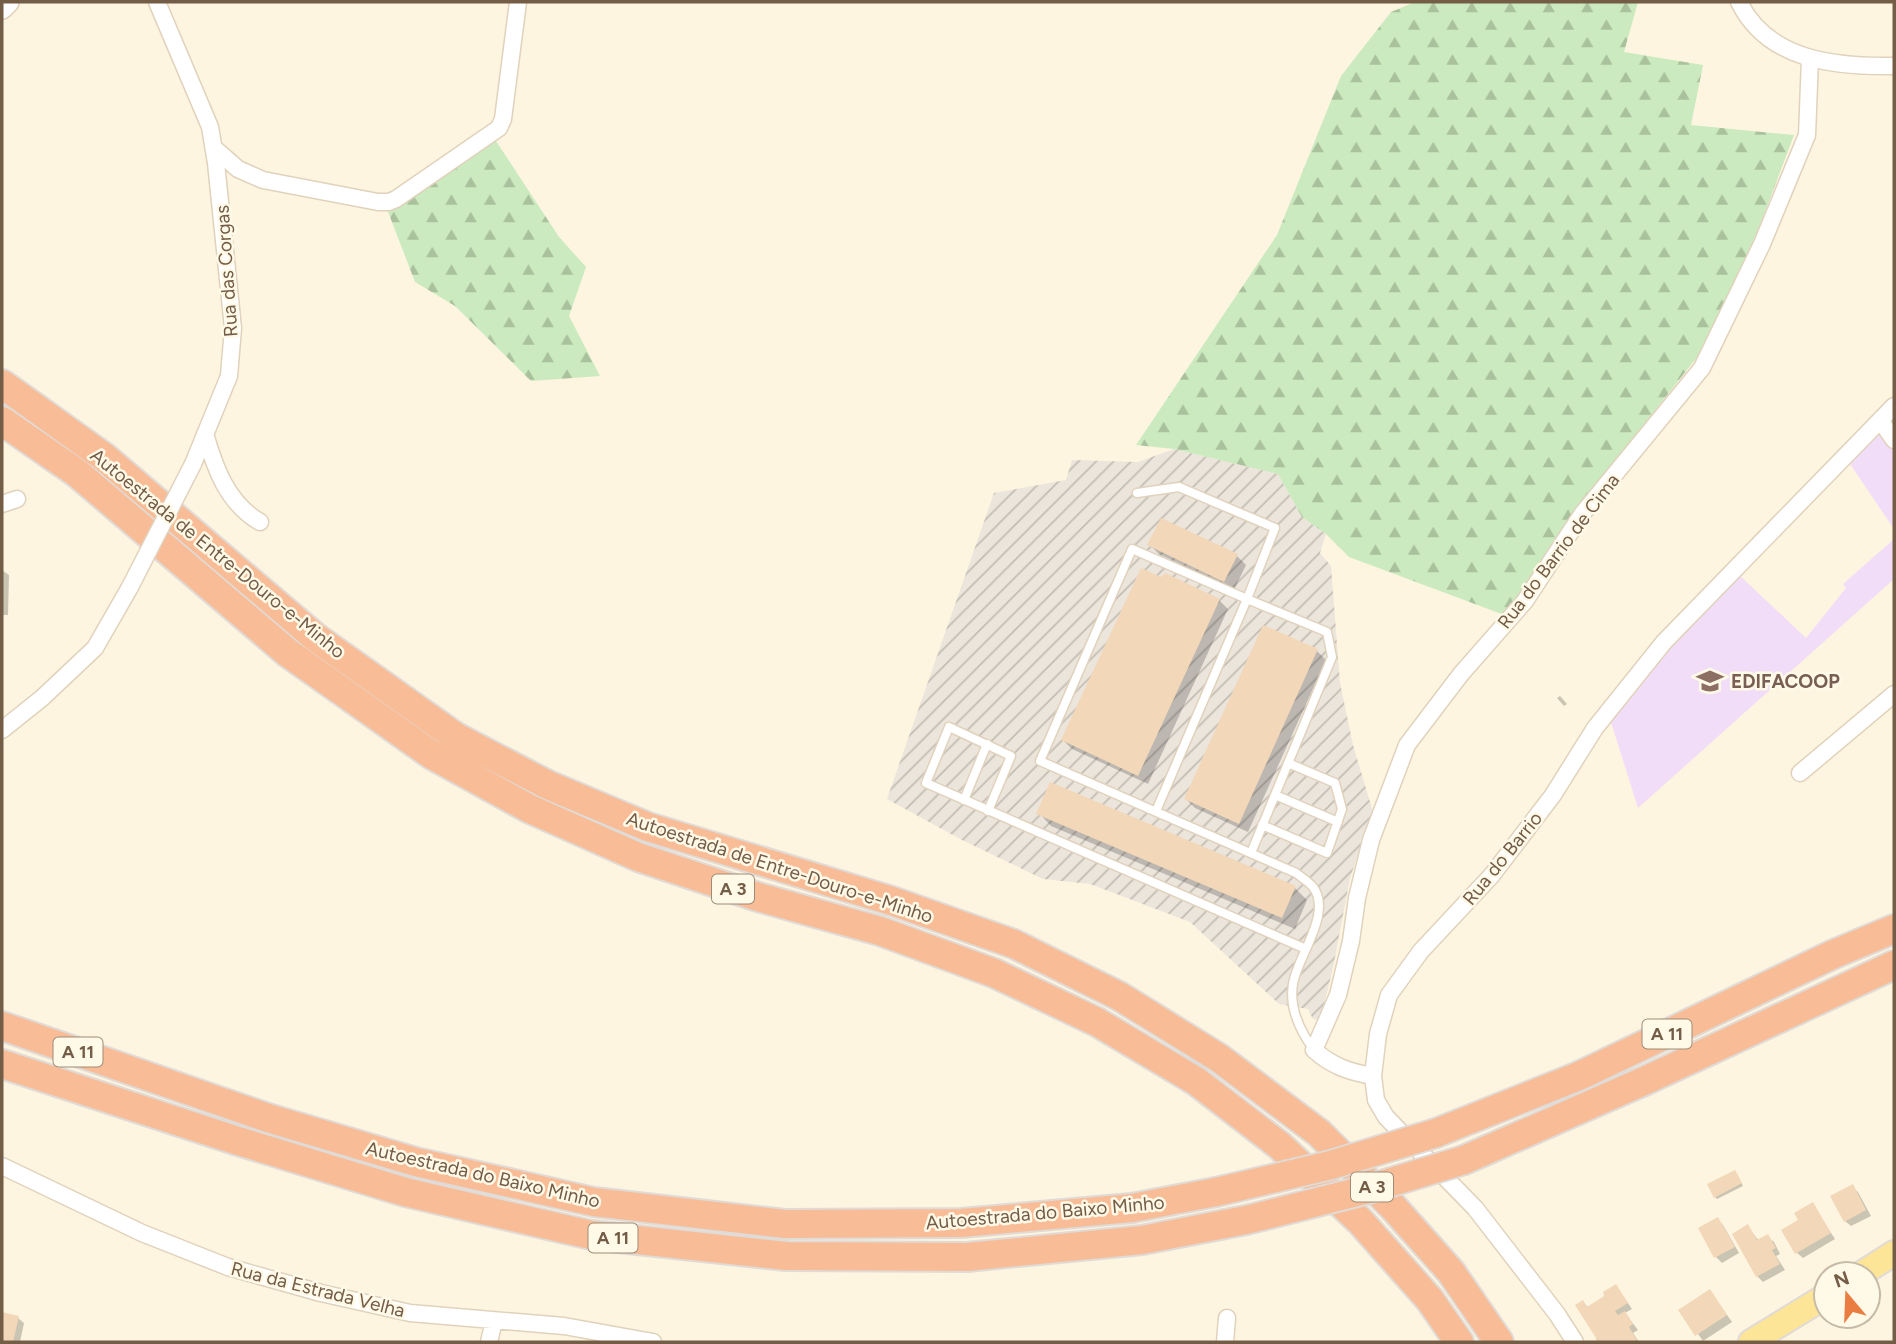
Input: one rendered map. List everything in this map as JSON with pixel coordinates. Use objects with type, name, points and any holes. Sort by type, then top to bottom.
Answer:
[{"type":"highway","name":"Autoestrada de Entre-Douro-e-Minho","points":[[2,384],[104,457],[315,637],[456,737],[548,785],[648,827],[892,901],[1014,944],[1119,996],[1219,1058],[1319,1133],[1451,1272],[1499,1342]]},
{"type":"highway","name":"Autoestrada de Entre-Douro-e-Minho","points":[[2,421],[77,473],[288,653],[432,755],[530,809],[638,857],[758,897],[880,932],[994,973],[1097,1022],[1196,1082],[1279,1145],[1360,1221],[1430,1300],[1459,1342]]},
{"type":"highway","name":"Autoestrada do Baixo Minho","points":[[2,1026],[281,1122],[416,1161],[594,1202],[785,1224],[961,1223],[1132,1208],[1216,1192],[1331,1165],[1436,1133],[1579,1076],[1834,954],[1894,929]]},
{"type":"highway","name":"Autoestrada do Baixo Minho","points":[[2,1064],[405,1192],[591,1235],[786,1256],[967,1257],[1142,1240],[1246,1220],[1365,1190],[1464,1160],[1632,1087],[1894,964]]},
{"type":"main road","points":[[1761,1340],[1812,1305]]},
{"type":"street","points":[[2,8],[8,2]]},
{"type":"street","name":"Rua das Corgas","points":[[2,730],[95,648],[130,587],[193,464],[229,376],[233,328],[210,127],[157,2]]},
{"type":"street","points":[[214,148],[238,169],[262,180],[378,202],[396,199],[499,128],[503,119],[518,2]]},
{"type":"street","points":[[1739,2],[1752,22],[1768,37],[1797,55],[1852,67],[1894,66]]},
{"type":"street","name":"Rua do Barrio de Cima","points":[[1314,1050],[1338,995],[1371,840],[1408,744],[1461,674],[1525,601],[1583,513],[1702,368],[1762,244],[1807,135],[1810,59]]},
{"type":"street","name":"Rua do Barrio","points":[[1575,1342],[1557,1314],[1475,1208],[1386,1117],[1376,1100],[1373,1076],[1378,1034],[1389,995],[1421,951],[1492,875],[1553,795],[1595,728],[1664,642],[1894,406]]},
{"type":"street","points":[[1880,420],[1894,440]]},
{"type":"street","points":[[205,434],[227,489],[241,508],[260,522]]},
{"type":"street","points":[[1800,773],[1894,694]]},
{"type":"street","points":[[1314,1050],[1327,1062],[1345,1071],[1373,1076]]},
{"type":"street","name":"Rua da Estrada Velha","points":[[2,1166],[142,1233],[228,1267],[321,1293],[410,1313],[564,1326],[653,1342]]},
{"type":"street","points":[[1224,1342],[1227,1318]]},
{"type":"street","points":[[489,1342],[494,1321]]},
{"type":"lane","points":[[1137,493],[1180,487],[1275,528],[1156,811]]},
{"type":"lane","points":[[1251,853],[1332,657],[1327,632],[1132,549],[1040,761],[1296,873],[1314,888],[1320,910],[1293,984],[1293,1007],[1302,1033],[1314,1050]]},
{"type":"lane","points":[[988,811],[1011,756],[949,727],[926,783],[988,811],[1306,949]]},
{"type":"lane","points":[[964,800],[986,744]]},
{"type":"lane","points":[[1262,825],[1327,853],[1342,809],[1335,783],[1288,763]]},
{"type":"lane","points":[[1275,795],[1338,822]]},
{"type":"shaded area","points":[[1884,430],[1894,444],[1894,529],[1848,461]]},
{"type":"shaded area","points":[[1174,449],[1278,474],[1302,517],[1326,534],[1320,553],[1331,566],[1340,683],[1353,745],[1373,812],[1350,878],[1320,1020],[1313,1019],[1308,1009],[1279,1004],[1190,922],[1090,884],[1043,879],[962,840],[887,799],[994,493],[1066,480],[1072,460],[1138,462]]},
{"type":"shaded area","name":"EDIFACOOP","points":[[1894,539],[1894,579],[1638,808],[1609,716],[1737,573],[1806,638],[1846,588],[1843,584]]},
{"type":"green space","points":[[1415,2],[1638,2],[1624,52],[1703,65],[1691,125],[1794,135],[1753,244],[1698,356],[1570,518],[1507,616],[1349,557],[1326,534],[1302,517],[1278,474],[1174,449],[1136,445],[1277,235],[1341,76],[1391,12]]},
{"type":"green space","points":[[494,138],[559,237],[586,267],[569,316],[600,376],[531,381],[455,306],[415,282],[387,209]]},
{"type":"building","points":[[1161,518],[1238,554],[1224,582],[1147,545]]},
{"type":"building","points":[[1141,568],[1161,577],[1165,573],[1220,599],[1138,776],[1061,740]]},
{"type":"building","points":[[1263,625],[1318,649],[1239,824],[1184,799]]},
{"type":"building","points":[[1050,782],[1296,886],[1282,918],[1036,814]]},
{"type":"building","points":[[1735,1170],[1742,1183],[1714,1198],[1707,1184]]},
{"type":"building","points":[[1853,1184],[1866,1210],[1844,1222],[1830,1196]]},
{"type":"building","points":[[1813,1202],[1831,1233],[1795,1254],[1781,1230],[1798,1220],[1794,1213]]},
{"type":"building","points":[[1718,1217],[1735,1247],[1714,1258],[1698,1228]]},
{"type":"building","points":[[1748,1224],[1757,1240],[1768,1234],[1776,1248],[1772,1250],[1780,1264],[1756,1277],[1732,1234]]},
{"type":"building","points":[[1616,1284],[1628,1303],[1615,1311],[1618,1315],[1625,1311],[1633,1324],[1629,1327],[1637,1340],[1596,1342],[1575,1305],[1583,1300],[1587,1307]]},
{"type":"building","points":[[1710,1289],[1727,1315],[1695,1336],[1678,1310]]},
{"type":"building","points":[[2,1312],[19,1316],[13,1342],[2,1342]]},
{"type":"place","name":"EDIFACOOP","points":[[1710,681]]}]
